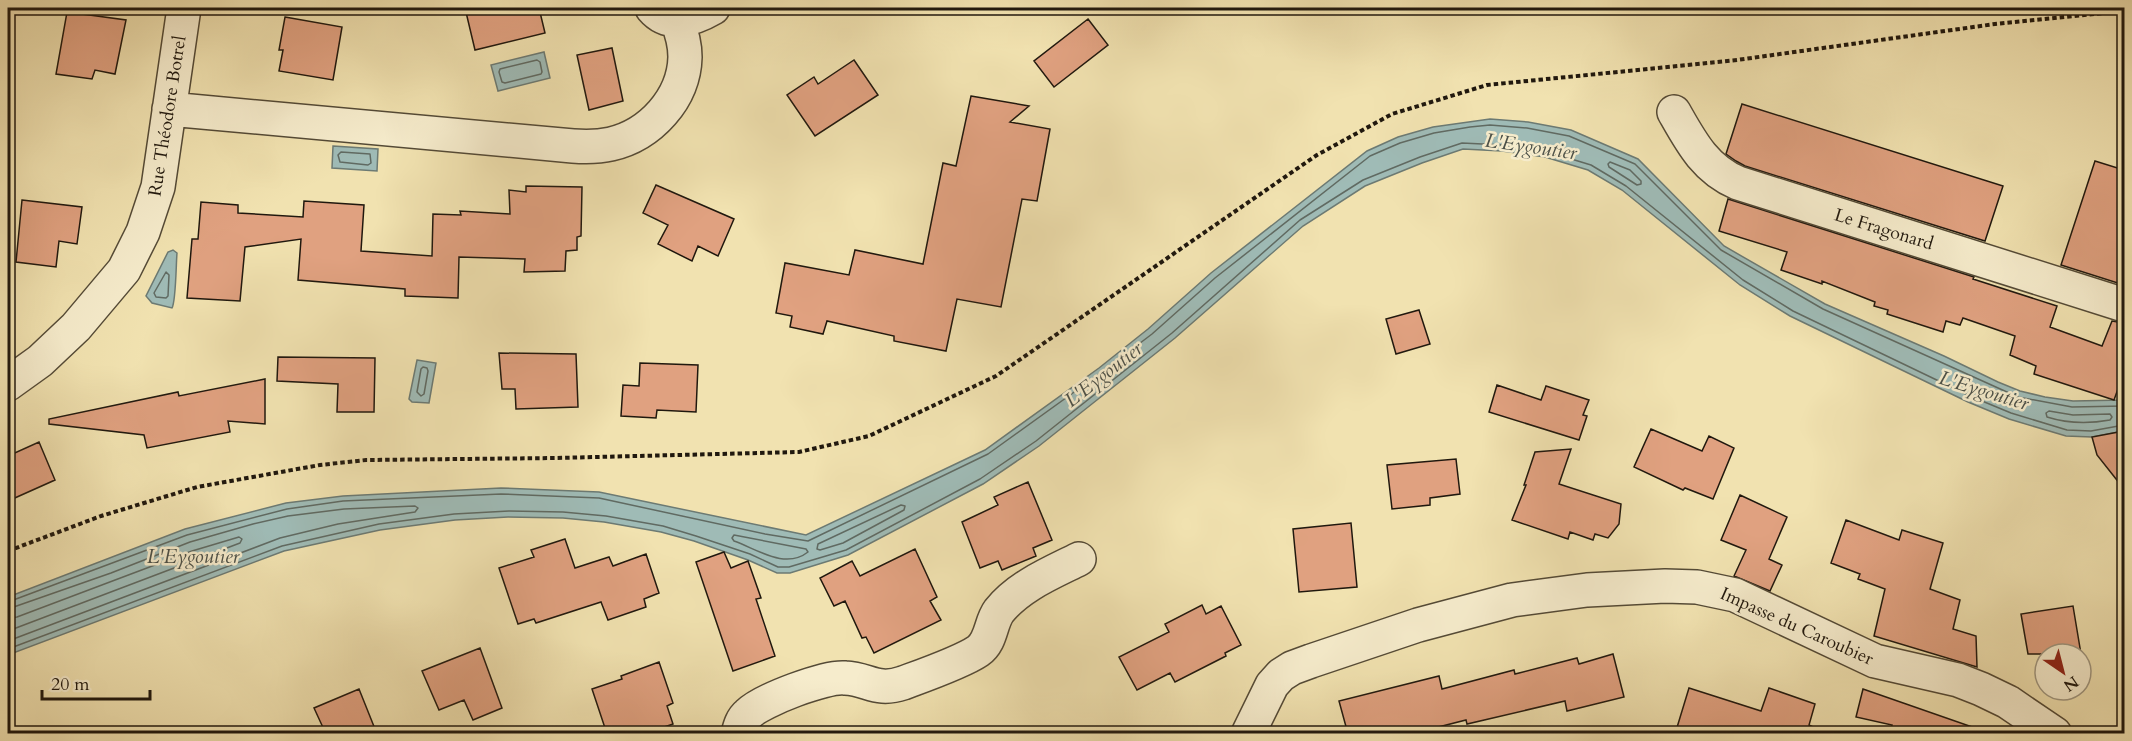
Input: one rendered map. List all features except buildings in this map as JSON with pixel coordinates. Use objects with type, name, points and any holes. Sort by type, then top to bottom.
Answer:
[{"type":"street","name":"Rue Théodore Botrel","points":[[8,384],[59,344],[93,307],[124,270],[143,232],[158,187],[184,8]]},
{"type":"street","points":[[665,14],[700,15],[713,8]]},
{"type":"street","points":[[169,110],[573,146],[594,147],[612,144],[642,131],[665,111],[679,83],[685,60],[685,44],[665,14]]},
{"type":"street","name":"Le Fragonard","points":[[1674,112],[1706,162],[1715,171],[1738,183],[2124,305]]},
{"type":"street","points":[[738,734],[741,722],[751,711],[766,702],[827,679],[845,678],[878,687],[889,686],[902,683],[970,655],[985,644],[997,615],[1015,595],[1079,559]]},
{"type":"street","name":"Impasse du Caroubier","points":[[1248,734],[1272,685],[1287,672],[1311,661],[1418,625],[1512,600],[1587,590],[1665,586],[1697,587],[1735,596],[1875,661],[1958,680],[2008,702],[2055,734]]},
{"type":"path","points":[[8,551],[101,516],[197,487],[320,465],[366,460],[799,453],[869,436],[996,376],[1317,155],[1392,114],[1487,85],[1737,60],[1995,24],[2124,10]]},
{"type":"water","points":[[544,52],[550,78],[498,91],[491,65]]},
{"type":"water","name":"L'Eygoutier","points":[[1490,119],[1528,122],[1571,130],[1638,159],[1724,246],[1825,304],[2020,391],[2073,401],[2124,400],[2124,431],[2092,437],[2066,436],[2009,419],[1968,402],[1790,316],[1740,285],[1622,190],[1588,170],[1545,157],[1463,149],[1365,186],[1303,226],[1175,338],[1039,446],[983,484],[848,555],[790,573],[777,573],[694,541],[661,532],[604,522],[563,518],[508,517],[455,520],[380,530],[284,551],[8,655],[8,597],[185,529],[286,503],[343,496],[501,488],[599,492],[806,535],[985,450],[1099,368],[1148,329],[1211,273],[1367,151],[1398,137],[1433,127]]},
{"type":"water","points":[[333,146],[378,149],[377,171],[332,168]]},
{"type":"water","points":[[173,250],[177,253],[172,308],[152,303],[146,296],[168,252]]},
{"type":"water","points":[[417,360],[436,363],[429,403],[412,402],[409,399]]}]
